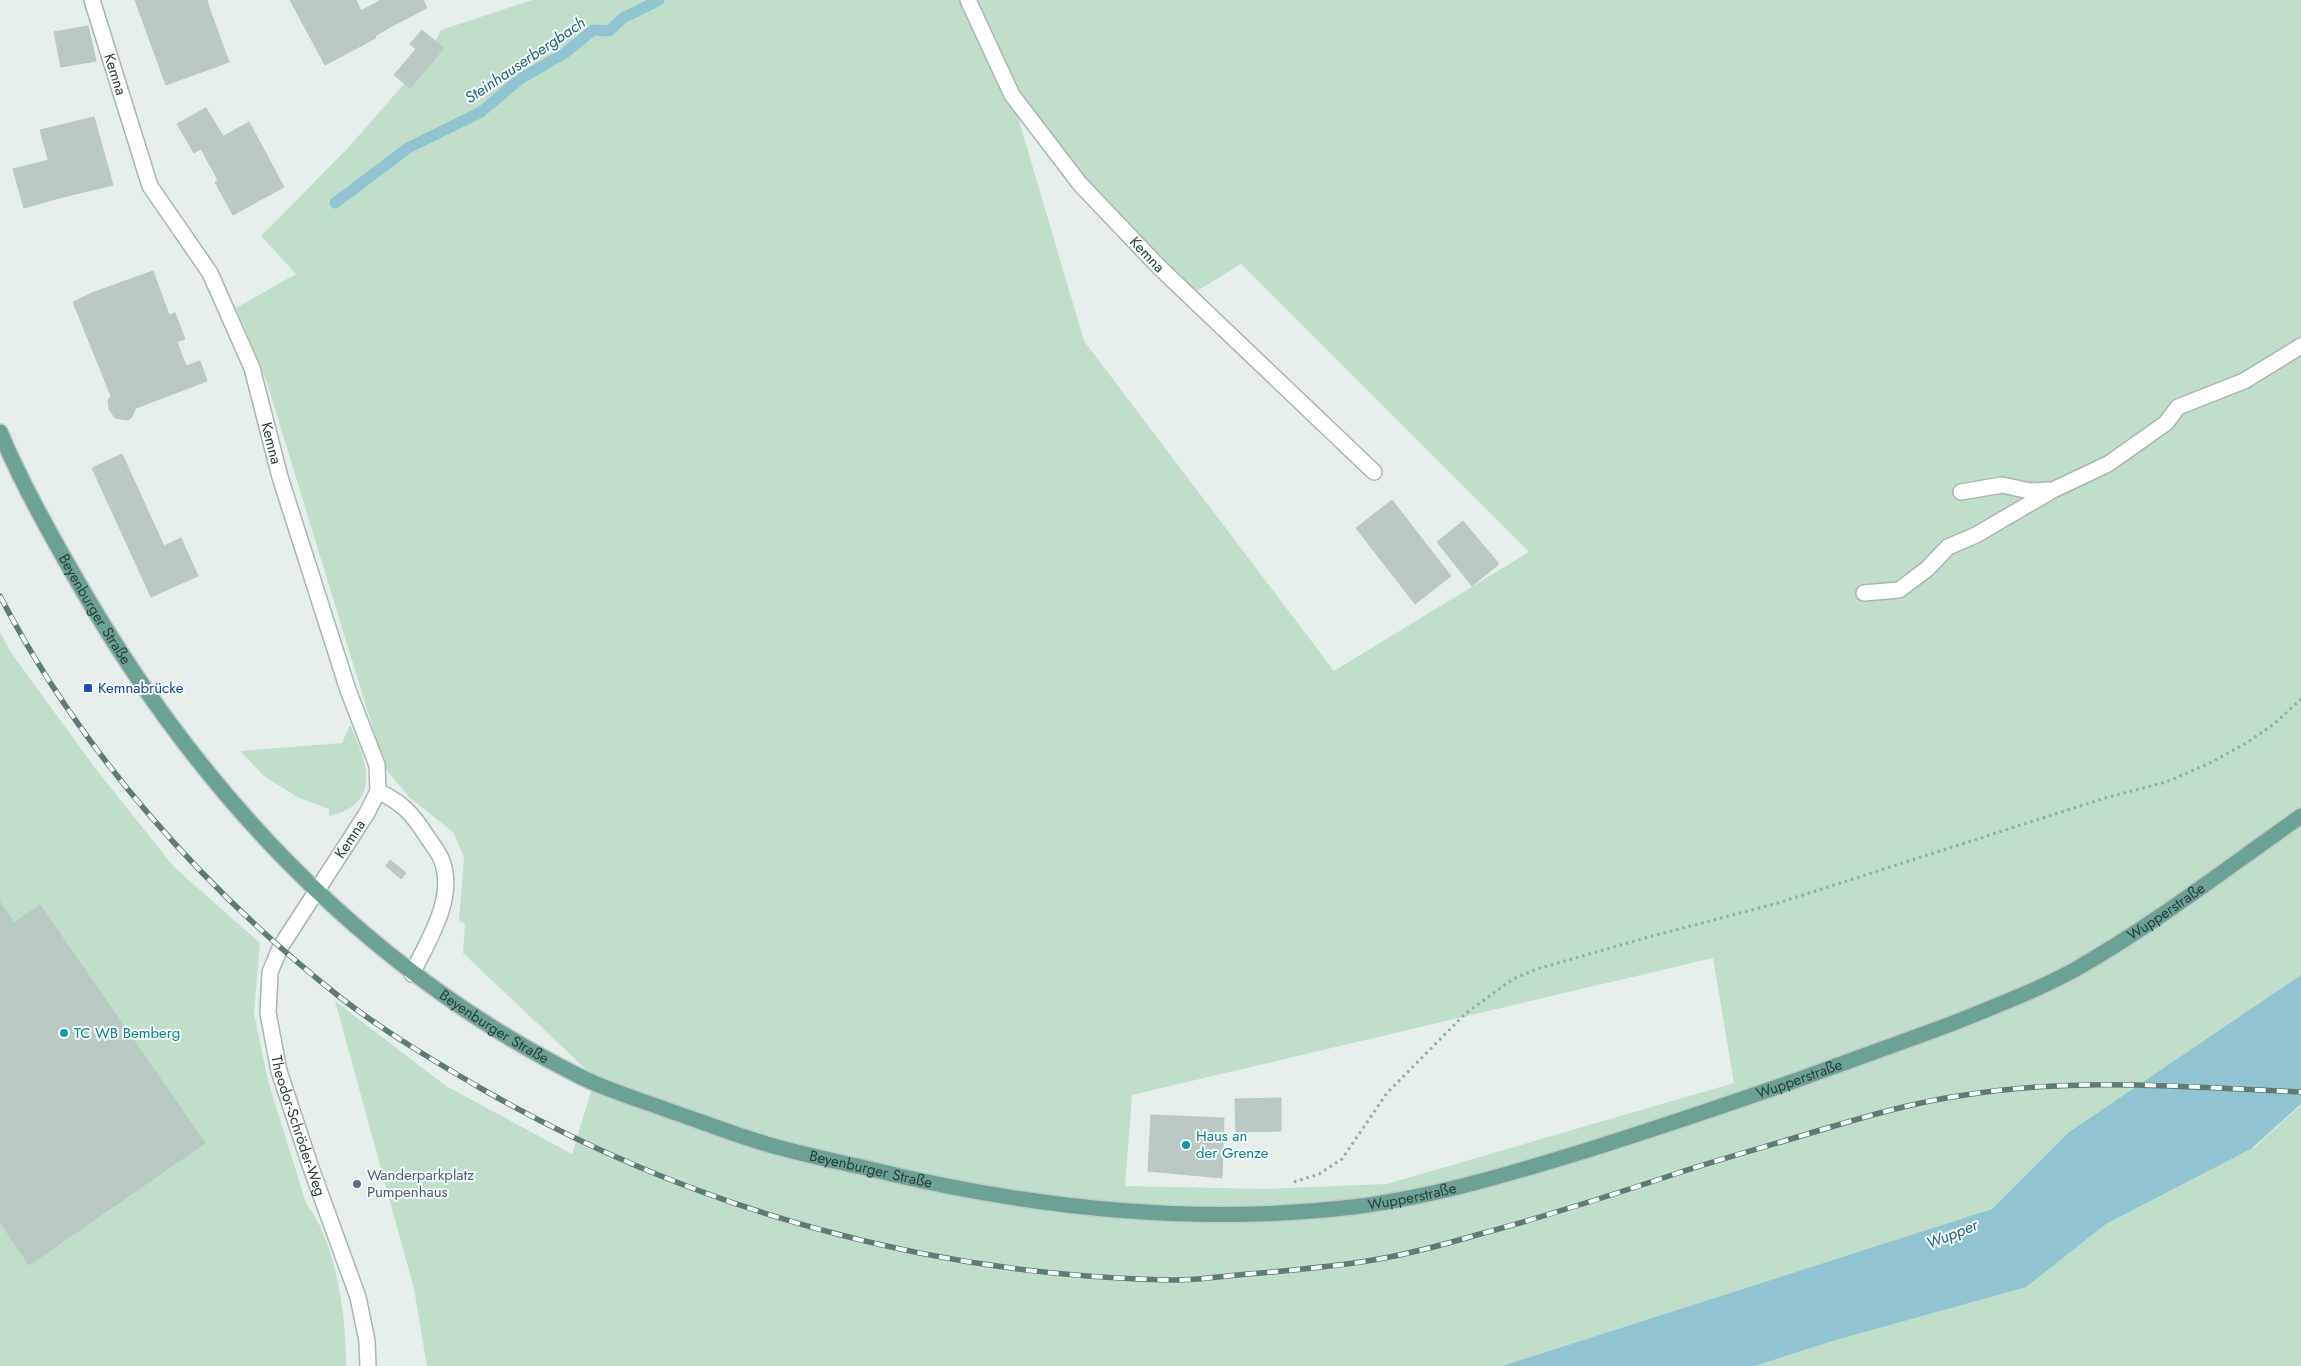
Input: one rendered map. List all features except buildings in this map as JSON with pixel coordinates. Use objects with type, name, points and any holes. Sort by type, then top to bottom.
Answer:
[{"type":"main road","name":"Beyenburger Straße","points":[[0,432],[15,468],[89,603],[138,680],[222,791],[275,852],[317,892],[412,974],[508,1038],[588,1080],[764,1143],[905,1178],[1035,1201],[1107,1208],[1249,1215]]},
{"type":"main road","name":"Wupperstraße","points":[[1249,1215],[1286,1213],[1396,1201],[1465,1186],[1707,1112],[1894,1045],[2002,1004],[2074,970],[2113,946],[2301,816]]},
{"type":"street","name":"Kemna","points":[[92,0],[150,186],[210,273],[252,368],[280,477],[348,690],[377,765],[378,791],[317,892]]},
{"type":"street","name":"Kemna","points":[[968,0],[1012,94],[1080,184],[1159,267],[1374,472]]},
{"type":"street","points":[[1864,593],[1899,590],[1927,569],[1948,547],[1976,535],[2053,490],[2108,464],[2166,423],[2178,407],[2244,381],[2301,346]]},
{"type":"street","points":[[1961,492],[2002,485],[2030,491],[2053,490]]},
{"type":"street","points":[[378,791],[400,802],[421,827],[442,860],[445,885],[443,907],[412,974]]},
{"type":"street","name":"Theodor-Schröder-Weg","points":[[317,892],[281,946],[270,972],[268,1013],[279,1070],[311,1168],[358,1297],[368,1341],[368,1366]]},
{"type":"path","points":[[1286,1213],[1289,1184],[1319,1174],[1342,1160],[1387,1094],[1466,1013],[1513,979],[1537,969],[1778,902],[2096,801],[2166,782],[2210,763],[2248,742],[2274,724],[2301,699]]},
{"type":"green space","points":[[532,0],[2301,0],[2301,975],[2069,1132],[1992,1209],[1502,1366],[427,1366],[414,1289],[335,1001],[446,1086],[572,1154],[595,1078],[463,953],[465,924],[459,921],[464,857],[453,832],[409,797],[385,768],[267,383],[236,308],[296,274],[261,236],[348,148],[425,60],[441,30]],"holes":[[[1013,100],[1192,294],[1241,264],[1529,552],[1334,671],[1084,341]],[[1713,958],[1734,1083],[1387,1184],[1266,1189],[1125,1186],[1132,1095]]]},
{"type":"green space","points":[[0,632],[10,651],[95,768],[174,867],[260,943],[254,1013],[268,1081],[306,1203],[317,1220],[325,1239],[338,1281],[342,1303],[346,1366],[0,1366]]},
{"type":"green space","points":[[350,725],[365,766],[366,780],[364,791],[357,802],[346,810],[329,816],[329,809],[299,798],[264,776],[240,751],[342,743]]},
{"type":"green space","points":[[2301,1105],[2301,1366],[1755,1366],[1836,1340],[2026,1286],[2106,1224],[2255,1147]]},
{"type":"water","name":"Wupper","points":[[2301,975],[2301,1104],[2251,1149],[2106,1224],[2026,1287],[1836,1340],[1755,1366],[1502,1366],[1992,1209],[2069,1132]]},
{"type":"waterway","name":"Steinhauserbergbach","points":[[335,203],[408,148],[481,112],[520,79],[565,53],[593,30],[609,31],[623,18],[659,0]]},
{"type":"railway","points":[[0,596],[32,654],[68,709],[107,763],[149,815],[241,911],[290,956],[358,1011],[410,1046],[482,1089],[562,1132],[645,1169],[730,1202],[816,1228],[904,1250],[993,1265],[1082,1276],[1173,1280],[1319,1267],[1381,1259],[1452,1242],[1555,1213],[1712,1162],[1852,1121],[1946,1098],[2007,1089],[2091,1085],[2175,1086],[2301,1092]]},
{"type":"place","name":"Kemnabrücke","points":[[88,688]]},
{"type":"place","name":"TC WB Bemberg","points":[[64,1033]]},
{"type":"place","name":"Haus an der Grenze","points":[[1186,1145]]},
{"type":"place","name":"Wanderparkplatz Pumpenhaus","points":[[357,1184]]}]
